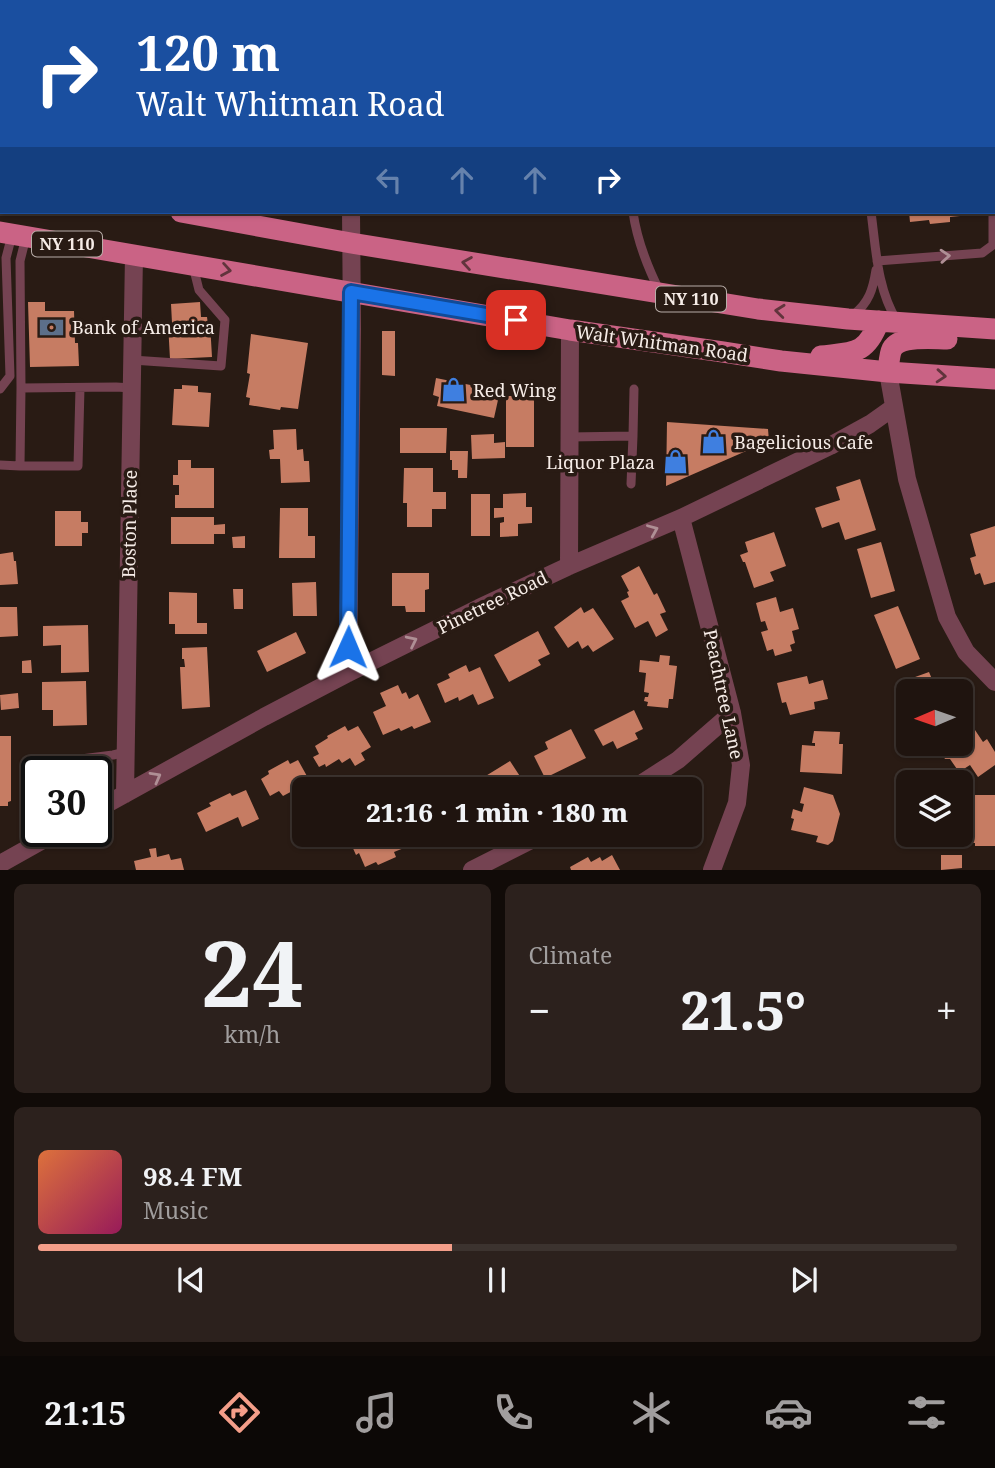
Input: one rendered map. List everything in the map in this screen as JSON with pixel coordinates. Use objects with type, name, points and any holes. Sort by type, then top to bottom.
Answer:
[{"type":"main road","name":"NY 110","points":[[192,214],[351,243],[758,309],[848,319],[995,329]]},
{"type":"main road","name":"Walt Whitman Road","points":[[13,234],[570,330],[781,361],[995,379]]},
{"type":"main road","points":[[781,361],[858,350],[889,322]]},
{"type":"main road","points":[[888,372],[893,347],[901,341],[995,338]]},
{"type":"street","points":[[348,673],[351,214]]},
{"type":"street","name":"Boston Place","points":[[125,794],[134,255]]},
{"type":"street","points":[[569,566],[570,330]]},
{"type":"street","points":[[888,372],[907,479],[947,617],[966,652],[995,682]]},
{"type":"street","name":"Pinetree Road","points":[[112,801],[348,673],[569,566],[681,518],[830,446],[894,407]]},
{"type":"street","name":"Peachtree Lane","points":[[681,518],[732,713],[741,765],[737,803],[712,870]]},
{"type":"street","points":[[652,777],[678,760],[732,713]]},
{"type":"street","points":[[0,864],[28,847]]},
{"type":"street","points":[[472,870],[517,847]]},
{"type":"lane","points":[[632,214],[646,264],[661,294]]},
{"type":"lane","points":[[871,214],[883,292],[890,310],[889,322]]},
{"type":"lane","points":[[877,261],[982,253],[993,245],[993,214]]},
{"type":"lane","points":[[13,234],[20,261],[20,466]]},
{"type":"lane","points":[[0,390],[10,376],[6,258],[13,234]]},
{"type":"lane","points":[[848,319],[866,303],[874,283],[877,261]]},
{"type":"lane","points":[[132,360],[221,366],[225,320],[200,290],[193,265]]},
{"type":"lane","points":[[22,388],[132,388]]},
{"type":"lane","points":[[0,465],[78,466],[80,388]]},
{"type":"lane","points":[[631,484],[634,389]]},
{"type":"lane","points":[[569,437],[633,436]]},
{"type":"lane","points":[[105,756],[125,752]]},
{"type":"building","points":[[909,214],[970,214],[950,217],[950,222],[910,222]]},
{"type":"building","name":"Bank of America","points":[[28,302],[45,302],[45,311],[74,311],[79,366],[30,367]]},
{"type":"building","points":[[200,302],[201,317],[207,317],[208,325],[210,323],[212,357],[170,359],[168,323],[172,323],[171,304]]},
{"type":"building","points":[[382,331],[395,331],[395,376],[382,375]]},
{"type":"building","points":[[251,334],[308,343],[298,409],[281,407],[280,410],[249,405],[250,398],[246,397],[250,374],[247,373]]},
{"type":"building","points":[[436,378],[500,391],[494,418],[437,406],[439,397],[433,395]]},
{"type":"building","points":[[182,385],[198,386],[198,392],[211,393],[209,427],[172,425],[174,389],[182,389]]},
{"type":"building","points":[[506,396],[534,396],[534,447],[506,447]]},
{"type":"building","points":[[667,422],[768,429],[769,441],[666,486]]},
{"type":"building","points":[[400,428],[447,428],[446,453],[400,453]]},
{"type":"building","points":[[296,429],[297,450],[303,449],[304,461],[309,461],[310,482],[281,483],[280,459],[270,459],[269,450],[274,449],[273,430]]},
{"type":"building","points":[[494,434],[494,443],[505,442],[505,458],[472,459],[471,435]]},
{"type":"building","points":[[450,451],[468,451],[467,478],[458,478],[458,470],[452,470]]},
{"type":"building","points":[[178,460],[191,460],[191,468],[214,468],[214,508],[175,508],[175,495],[179,495],[179,485],[173,485],[173,475],[178,475]]},
{"type":"building","points":[[404,468],[433,468],[433,492],[446,492],[446,509],[432,509],[432,527],[407,527],[407,503],[403,503]]},
{"type":"building","points":[[860,479],[876,530],[845,540],[839,522],[822,528],[815,508],[840,500],[836,487]]},
{"type":"building","points":[[526,493],[526,507],[532,507],[532,523],[518,524],[518,536],[500,537],[500,523],[504,522],[504,517],[494,518],[494,508],[503,508],[503,494]]},
{"type":"building","points":[[471,494],[490,494],[490,536],[471,536]]},
{"type":"building","points":[[280,508],[308,508],[308,536],[315,536],[315,558],[279,558]]},
{"type":"building","points":[[55,511],[81,511],[81,522],[88,522],[88,533],[82,533],[82,546],[55,546]]},
{"type":"building","points":[[171,517],[214,517],[214,525],[225,524],[225,534],[214,534],[214,544],[171,544]]},
{"type":"building","points":[[995,526],[995,582],[984,585],[980,573],[975,575],[970,558],[976,556],[970,534]]},
{"type":"building","points":[[774,532],[786,566],[770,572],[774,581],[754,588],[740,555],[748,552],[745,542]]},
{"type":"building","points":[[245,536],[245,548],[233,548],[232,537]]},
{"type":"building","points":[[881,542],[895,591],[871,598],[857,549]]},
{"type":"building","points":[[13,552],[18,584],[0,585],[0,554]]},
{"type":"building","points":[[639,566],[666,612],[660,614],[668,630],[656,637],[648,621],[635,628],[621,601],[629,597],[629,591],[621,576]]},
{"type":"building","points":[[392,573],[429,573],[429,589],[425,590],[425,612],[406,612],[405,606],[392,606]]},
{"type":"building","points":[[316,582],[317,616],[293,616],[292,583]]},
{"type":"building","points":[[233,589],[243,589],[243,609],[234,609]]},
{"type":"building","points":[[169,592],[197,593],[197,623],[207,623],[207,634],[175,634],[175,624],[169,624]]},
{"type":"building","points":[[776,597],[780,612],[793,608],[799,629],[792,631],[795,643],[790,645],[792,651],[775,656],[773,649],[767,651],[761,632],[768,630],[765,621],[761,622],[756,603]]},
{"type":"building","points":[[898,606],[920,659],[896,669],[874,615]]},
{"type":"building","points":[[0,607],[17,607],[18,636],[0,637]]},
{"type":"building","points":[[581,607],[584,613],[593,608],[614,639],[593,652],[588,645],[582,649],[578,641],[568,648],[554,627]]},
{"type":"building","points":[[88,625],[89,672],[61,673],[61,645],[43,646],[43,626]]},
{"type":"building","points":[[538,631],[550,654],[538,660],[541,665],[509,682],[494,655]]},
{"type":"building","points":[[296,632],[306,653],[267,672],[257,651]]},
{"type":"building","points":[[207,647],[210,707],[182,709],[180,667],[185,667],[182,648]]},
{"type":"building","points":[[660,655],[670,656],[669,665],[677,666],[673,699],[669,699],[668,708],[647,706],[648,702],[644,701],[649,693],[644,692],[646,673],[639,672],[640,660],[659,662]]},
{"type":"building","points":[[31,660],[32,673],[22,673],[22,661]]},
{"type":"building","points":[[466,665],[469,672],[480,667],[494,698],[478,705],[473,694],[459,701],[458,697],[445,703],[437,684],[450,678],[448,674]]},
{"type":"building","points":[[929,672],[932,679],[910,679]]},
{"type":"building","points":[[807,676],[809,684],[823,680],[828,699],[814,702],[815,709],[790,715],[786,702],[782,703],[777,683]]},
{"type":"building","points":[[86,681],[87,725],[53,726],[53,710],[42,710],[42,682]]},
{"type":"building","points":[[398,685],[402,694],[406,692],[409,699],[418,694],[431,722],[414,729],[412,726],[401,731],[399,728],[383,735],[373,712],[386,706],[380,693]]},
{"type":"building","points":[[18,693],[19,708],[1,710],[0,695]]},
{"type":"building","points":[[634,710],[643,729],[635,733],[638,739],[617,749],[613,741],[603,746],[594,730]]},
{"type":"building","points":[[345,726],[348,731],[358,726],[371,747],[361,753],[365,760],[355,766],[350,758],[342,763],[339,759],[326,767],[325,764],[319,767],[313,757],[319,754],[315,746]]},
{"type":"building","points":[[973,727],[983,742],[987,739],[995,752],[995,765],[978,777],[970,765],[958,770],[950,759],[943,756],[973,756]]},
{"type":"building","points":[[571,729],[586,758],[544,777],[534,756],[548,749],[545,742]]},
{"type":"building","points":[[814,731],[840,732],[839,744],[843,744],[842,774],[800,772],[802,745],[815,746],[815,743],[812,743]]},
{"type":"building","points":[[0,736],[11,736],[11,801],[8,806],[0,806]]},
{"type":"building","points":[[288,760],[290,764],[298,760],[307,777],[292,777],[292,791],[283,796],[279,791],[270,796],[261,779],[269,774],[268,771]]},
{"type":"building","points":[[510,761],[520,777],[484,777]]},
{"type":"building","points":[[804,787],[833,795],[840,814],[833,841],[828,845],[816,842],[818,836],[791,830],[793,809],[802,812],[804,804],[800,803]]},
{"type":"building","points":[[246,790],[259,819],[242,827],[238,817],[206,832],[197,813],[211,806],[209,803],[230,793],[232,796]]},
{"type":"building","points":[[975,795],[995,795],[995,846],[975,846]]},
{"type":"building","points":[[352,847],[404,848],[394,852],[396,857],[365,867],[359,853],[356,855]]},
{"type":"building","points":[[156,848],[157,857],[169,854],[171,860],[181,858],[184,870],[136,870],[134,861],[151,857],[149,849]]},
{"type":"building","points":[[612,855],[620,870],[571,870],[570,867],[588,857],[591,862],[600,857],[602,861]]},
{"type":"building","points":[[941,855],[962,855],[962,868],[941,870]]},
{"type":"place","name":"Bank of America","points":[[52,327]]},
{"type":"place","name":"Red Wing","points":[[453,390]]},
{"type":"place","name":"Bagelicious Cafe","points":[[714,442]]},
{"type":"place","name":"Liquor Plaza","points":[[675,462]]},
{"type":"route","points":[[348,647],[351,292],[516,320]]}]
